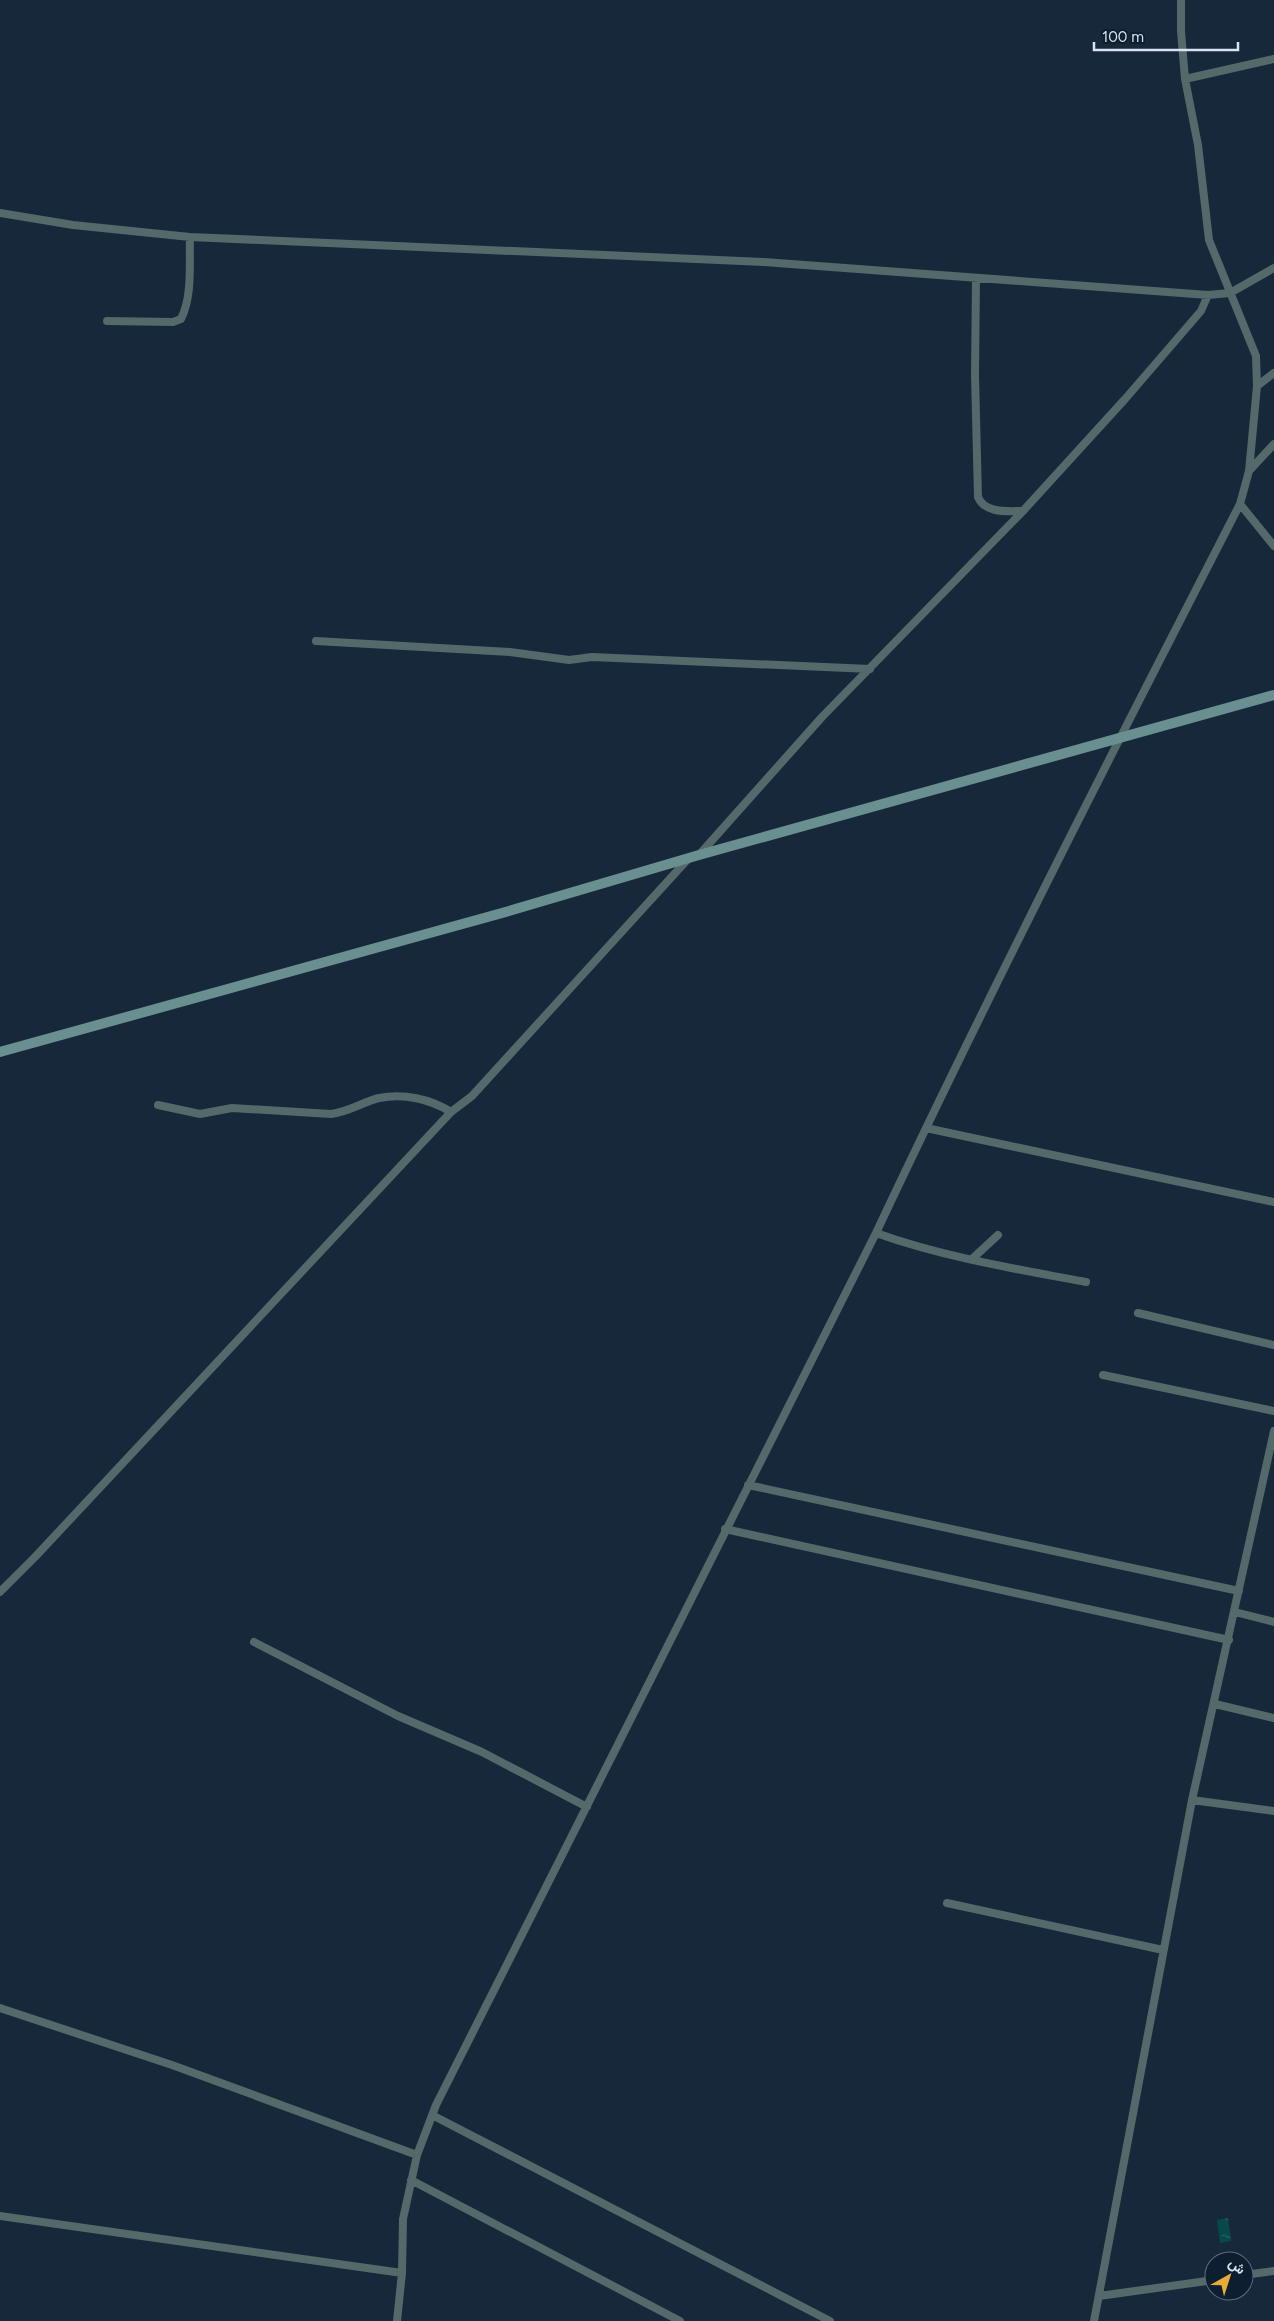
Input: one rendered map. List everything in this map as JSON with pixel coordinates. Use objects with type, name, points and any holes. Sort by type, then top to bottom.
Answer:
[{"type":"main road","points":[[0,1052],[509,911],[688,858],[1274,695]]},
{"type":"street","points":[[397,2321],[402,2273],[403,2219],[417,2155],[432,2115],[725,1529],[876,1233],[1119,738],[1240,504],[1249,471],[1258,386],[1256,356],[1210,240],[1198,145],[1185,79],[1181,31],[1181,0]]},
{"type":"street","points":[[1185,79],[1274,59]]},
{"type":"street","points":[[0,213],[73,225],[190,237],[764,262],[1208,295],[1230,293],[1274,268]]},
{"type":"street","points":[[107,321],[173,322],[181,319],[185,309],[187,293],[190,237]]},
{"type":"street","points":[[976,278],[975,375],[978,497],[981,503],[990,508],[1004,511],[1023,511]]},
{"type":"street","points":[[699,855],[822,717],[1023,511],[1126,398],[1201,311],[1208,295]]},
{"type":"street","points":[[1258,386],[1274,373]]},
{"type":"street","points":[[1249,471],[1274,444]]},
{"type":"street","points":[[1240,504],[1274,546]]},
{"type":"street","points":[[316,641],[510,652],[569,660],[592,657],[870,669]]},
{"type":"street","points":[[0,1592],[332,1241],[451,1112],[472,1096],[688,858]]},
{"type":"street","points":[[158,1105],[192,1113],[232,1108],[331,1114],[378,1098],[398,1097],[426,1099],[451,1112]]},
{"type":"street","points":[[926,1128],[1274,1202]]},
{"type":"street","points":[[876,1233],[899,1241],[972,1259],[1086,1282]]},
{"type":"street","points":[[972,1259],[998,1235]]},
{"type":"street","points":[[1138,1313],[1274,1345]]},
{"type":"street","points":[[1103,1375],[1274,1411]]},
{"type":"street","points":[[1094,2321],[1192,1800],[1215,1704],[1274,1431]]},
{"type":"street","points":[[748,1485],[1239,1591]]},
{"type":"street","points":[[725,1529],[1229,1640]]},
{"type":"street","points":[[1235,1612],[1274,1622]]},
{"type":"street","points":[[254,1642],[398,1716],[482,1752],[587,1807]]},
{"type":"street","points":[[1215,1704],[1274,1718]]},
{"type":"street","points":[[1192,1800],[1274,1811]]},
{"type":"street","points":[[947,1903],[1163,1950]]},
{"type":"street","points":[[0,2008],[181,2069],[417,2155]]},
{"type":"street","points":[[432,2115],[830,2321]]},
{"type":"street","points":[[411,2180],[680,2321]]},
{"type":"street","points":[[0,2216],[402,2273]]},
{"type":"street","points":[[1254,2274],[1274,2271]]},
{"type":"street","points":[[1098,2296],[1204,2281]]},
{"type":"water","points":[[1228,2218],[1231,2241],[1220,2243],[1217,2220]]}]
